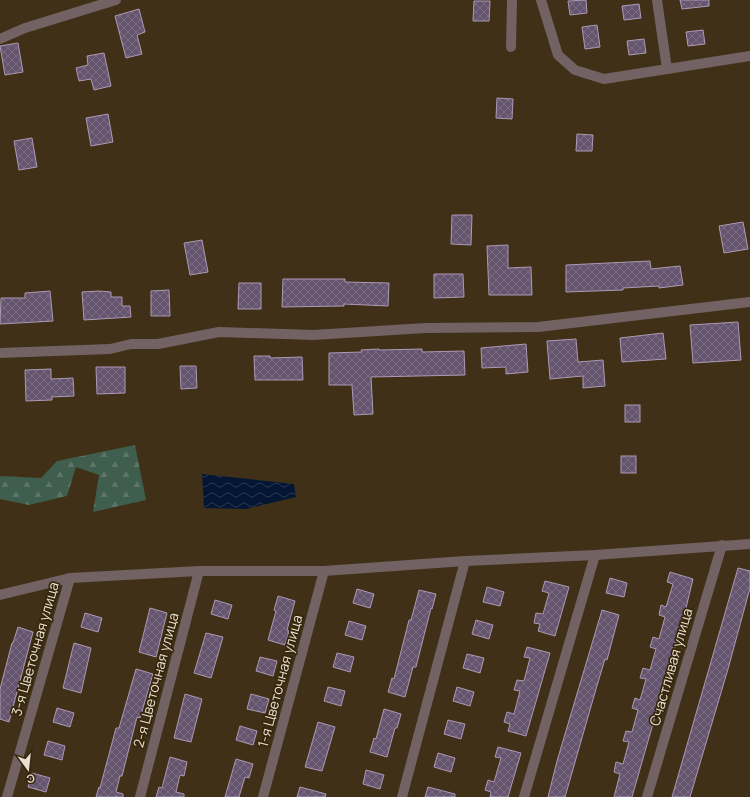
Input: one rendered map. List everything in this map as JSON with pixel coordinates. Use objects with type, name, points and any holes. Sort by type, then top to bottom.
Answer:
[{"type":"street","points":[[0,39],[25,28],[116,0]]},
{"type":"street","points":[[511,47],[512,0]]},
{"type":"street","points":[[541,0],[558,55],[575,70],[604,79],[750,56]]},
{"type":"street","points":[[657,0],[667,69]]},
{"type":"street","points":[[0,353],[110,349],[130,344],[158,344],[219,332],[313,335],[426,328],[538,327],[750,302]]},
{"type":"street","points":[[0,595],[70,578],[200,571],[324,571],[750,544]]},
{"type":"street","name":"Счастливая улица","points":[[647,797],[722,545]]},
{"type":"street","points":[[524,797],[595,555]]},
{"type":"street","points":[[402,797],[465,561]]},
{"type":"street","name":"2-я Цветочная улица","points":[[140,797],[200,571]]},
{"type":"street","name":"1-я Цветочная улица","points":[[262,797],[324,571]]},
{"type":"street","name":"3-я Цветочная улица","points":[[7,797],[70,578]]},
{"type":"green space","points":[[135,445],[146,500],[93,512],[99,475],[76,467],[67,496],[29,505],[0,499],[0,476],[41,478],[57,461]]},
{"type":"water","points":[[202,474],[294,484],[296,497],[246,509],[204,508]]},
{"type":"building","points":[[586,0],[587,13],[570,15],[568,1]]},
{"type":"building","points":[[680,0],[709,0],[709,6],[682,9]]},
{"type":"building","points":[[474,1],[490,1],[489,21],[473,21]]},
{"type":"building","points":[[639,4],[641,18],[624,20],[622,6]]},
{"type":"building","points":[[139,9],[145,32],[137,35],[142,54],[126,58],[115,16]]},
{"type":"building","points":[[597,25],[600,47],[585,49],[582,27]]},
{"type":"building","points":[[703,30],[705,44],[688,46],[686,32]]},
{"type":"building","points":[[644,39],[646,53],[629,55],[627,41]]},
{"type":"building","points":[[18,43],[23,72],[5,75],[0,46]]},
{"type":"building","points":[[104,53],[111,86],[94,90],[91,79],[79,81],[76,68],[88,65],[87,56]]},
{"type":"building","points":[[497,98],[513,99],[512,119],[496,118]]},
{"type":"building","points":[[108,114],[113,142],[91,146],[86,118]]},
{"type":"building","points":[[577,134],[593,135],[592,151],[576,151]]},
{"type":"building","points":[[32,138],[37,167],[19,170],[14,141]]},
{"type":"building","points":[[452,215],[472,215],[471,245],[451,244]]},
{"type":"building","points":[[743,222],[748,249],[724,253],[719,226]]},
{"type":"building","points":[[202,240],[208,272],[190,275],[184,243]]},
{"type":"building","points":[[508,245],[508,268],[531,267],[532,295],[489,295],[487,246]]},
{"type":"building","points":[[650,261],[651,269],[680,266],[683,285],[659,288],[659,286],[623,288],[623,290],[566,292],[566,265]]},
{"type":"building","points":[[434,274],[463,274],[464,297],[434,298]]},
{"type":"building","points":[[283,279],[345,279],[345,282],[389,283],[388,306],[344,304],[344,306],[282,307]]},
{"type":"building","points":[[239,283],[261,283],[261,309],[238,309]]},
{"type":"building","points":[[169,290],[170,316],[151,316],[151,291]]},
{"type":"building","points":[[50,291],[53,321],[0,324],[1,298],[25,298],[25,293]]},
{"type":"building","points":[[82,292],[111,292],[111,297],[122,297],[122,306],[130,306],[131,317],[84,320]]},
{"type":"building","points":[[738,322],[741,360],[693,363],[690,325]]},
{"type":"building","points":[[663,333],[666,359],[622,362],[620,338]]},
{"type":"building","points":[[576,339],[578,362],[603,360],[605,386],[583,388],[583,376],[550,379],[547,341]]},
{"type":"building","points":[[526,344],[528,372],[506,374],[506,367],[482,368],[481,348]]},
{"type":"building","points":[[422,349],[422,352],[464,351],[465,375],[371,377],[373,414],[354,415],[352,385],[329,385],[329,353],[362,352],[361,350]]},
{"type":"building","points":[[254,356],[270,356],[270,358],[302,357],[303,380],[255,380]]},
{"type":"building","points":[[180,366],[196,366],[197,388],[181,389]]},
{"type":"building","points":[[96,367],[125,367],[125,393],[97,394]]},
{"type":"building","points":[[51,369],[51,379],[73,378],[74,396],[52,397],[52,400],[26,401],[25,370]]},
{"type":"building","points":[[625,405],[640,405],[640,422],[625,422]]},
{"type":"building","points":[[621,456],[636,456],[636,473],[621,473]]},
{"type":"building","points":[[738,568],[750,571],[750,588],[728,669],[690,797],[672,797]]},
{"type":"building","points":[[670,572],[693,579],[685,612],[632,797],[614,797],[620,774],[614,772],[616,762],[623,764],[629,742],[623,741],[626,731],[632,732],[638,710],[632,708],[635,698],[640,700],[646,679],[640,678],[643,668],[650,670],[656,649],[650,647],[653,637],[659,639],[665,617],[659,615],[661,605],[666,607],[673,584],[667,582]]},
{"type":"building","points":[[610,578],[627,583],[624,597],[606,593]]},
{"type":"building","points":[[545,581],[569,587],[555,636],[538,631],[540,624],[534,623],[536,613],[543,614],[549,593],[542,591]]},
{"type":"building","points":[[487,587],[504,592],[500,606],[483,602]]},
{"type":"building","points":[[357,589],[374,594],[370,608],[353,603]]},
{"type":"building","points":[[419,590],[436,594],[416,667],[413,667],[405,697],[388,692],[392,678],[394,679],[409,620],[411,620]]},
{"type":"building","points":[[278,596],[295,601],[287,630],[289,631],[285,645],[268,640],[276,611],[274,610]]},
{"type":"building","points":[[215,600],[232,605],[228,619],[211,614]]},
{"type":"building","points":[[150,608],[167,613],[156,657],[139,652]]},
{"type":"building","points":[[602,610],[619,615],[607,660],[605,659],[565,797],[548,797],[557,761]]},
{"type":"building","points":[[85,613],[102,618],[98,632],[81,627]]},
{"type":"building","points":[[476,620],[493,625],[489,639],[472,634]]},
{"type":"building","points":[[349,621],[366,626],[362,640],[345,635]]},
{"type":"building","points":[[18,627],[33,632],[9,722],[0,719],[0,689],[12,643]]},
{"type":"building","points":[[206,633],[223,637],[211,678],[194,673]]},
{"type":"building","points":[[74,643],[91,648],[81,693],[63,688]]},
{"type":"building","points":[[527,647],[550,653],[526,736],[508,731],[510,724],[504,722],[507,712],[514,714],[520,691],[514,690],[517,680],[524,681],[530,658],[524,657]]},
{"type":"building","points":[[337,653],[354,657],[350,672],[333,667]]},
{"type":"building","points":[[467,654],[484,658],[480,673],[463,668]]},
{"type":"building","points":[[260,657],[277,661],[273,676],[256,671]]},
{"type":"building","points":[[136,669],[153,674],[140,718],[137,717],[122,776],[120,776],[116,792],[123,794],[123,797],[96,797],[99,787],[100,788],[116,728],[119,728]]},
{"type":"building","points":[[328,687],[345,691],[341,706],[324,701]]},
{"type":"building","points":[[457,687],[474,692],[470,706],[453,701]]},
{"type":"building","points":[[185,694],[202,699],[191,742],[174,738]]},
{"type":"building","points":[[251,694],[269,699],[265,713],[247,709]]},
{"type":"building","points":[[57,708],[74,713],[70,727],[53,722]]},
{"type":"building","points":[[384,709],[401,714],[397,728],[395,728],[387,757],[370,752],[374,738],[376,739]]},
{"type":"building","points":[[448,720],[465,724],[461,739],[444,734]]},
{"type":"building","points":[[318,722],[335,727],[322,771],[305,767]]},
{"type":"building","points":[[240,726],[257,731],[253,745],[236,740]]},
{"type":"building","points":[[48,741],[65,746],[62,760],[44,755]]},
{"type":"building","points":[[498,747],[521,753],[508,797],[490,797],[491,792],[485,790],[488,780],[494,782],[501,758],[495,757]]},
{"type":"building","points":[[438,753],[455,758],[451,772],[434,767]]},
{"type":"building","points":[[170,757],[187,762],[184,776],[180,775],[176,792],[184,794],[184,797],[156,797],[159,787],[162,788]]},
{"type":"building","points":[[236,759],[253,764],[249,778],[245,777],[239,797],[225,797]]},
{"type":"building","points":[[366,770],[384,775],[380,789],[363,784]]},
{"type":"building","points":[[32,773],[50,778],[46,792],[28,787]]},
{"type":"building","points":[[300,787],[326,794],[325,797],[297,797]]},
{"type":"building","points":[[428,787],[455,794],[455,797],[425,797]]}]
